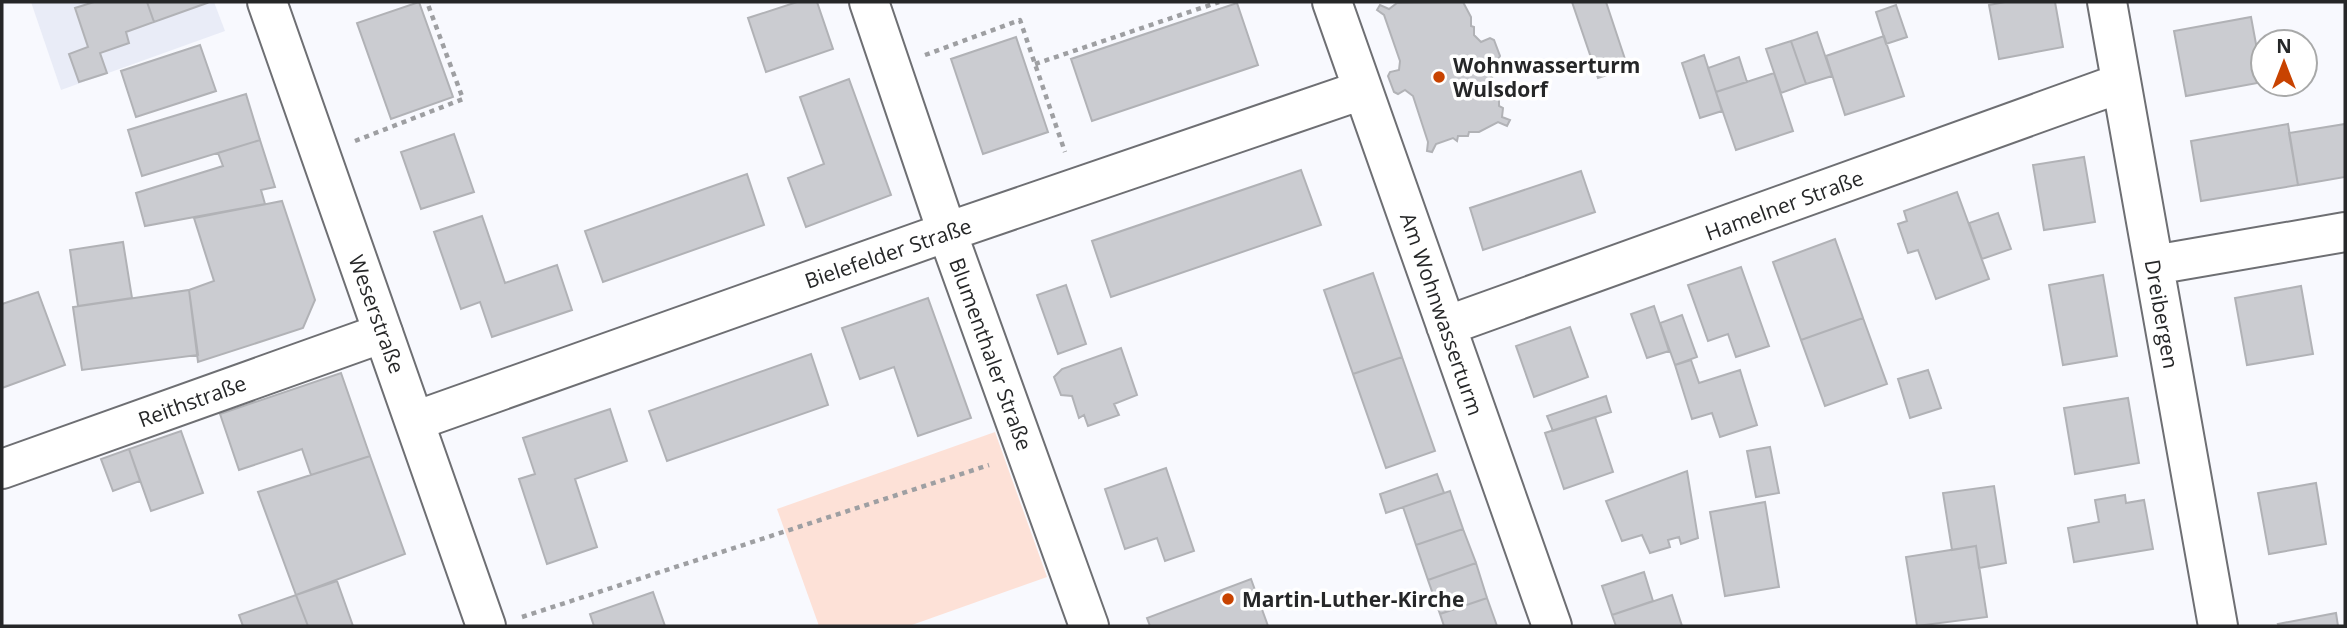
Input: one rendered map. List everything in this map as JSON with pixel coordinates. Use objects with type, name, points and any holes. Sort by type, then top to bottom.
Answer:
[{"type":"street","name":"Weserstraße","points":[[267,2],[415,421],[502,622]]},
{"type":"street","name":"Blumenthaler Straße","points":[[869,2],[947,232],[1089,626]]},
{"type":"street","name":"Am Wohnwasserturm","points":[[1332,2],[1552,626]]},
{"type":"street","name":"Dreibergen","points":[[2107,2],[2218,626]]},
{"type":"street","name":"Hamelner Straße","points":[[1446,326],[2121,83]]},
{"type":"street","name":"Bielefelder Straße","points":[[415,421],[947,232],[1363,90]]},
{"type":"street","points":[[2154,265],[2345,232]]},
{"type":"street","name":"Reithstraße","points":[[2,470],[383,333]]},
{"type":"path","points":[[320,155],[463,99],[427,2]]},
{"type":"path","points":[[1035,64],[1219,2]]},
{"type":"path","points":[[891,67],[1020,20],[1078,187]]},
{"type":"path","points":[[502,622],[1027,453]]},
{"type":"shaded area","points":[[31,2],[214,2],[225,31],[61,90]]},
{"type":"shaded area","points":[[995,432],[1047,577],[909,626],[819,626],[777,509]]},
{"type":"building","points":[[94,2],[147,2],[154,22],[126,32],[129,43],[100,53],[107,73],[79,82],[69,54],[88,47],[75,8]]},
{"type":"building","points":[[147,2],[206,2],[207,3],[154,22]]},
{"type":"building","points":[[419,2],[453,97],[391,119],[357,23]]},
{"type":"building","points":[[797,2],[817,2],[833,49],[766,72],[748,18]]},
{"type":"building","name":"Wohnwasserturm Wulsdorf","points":[[1463,2],[1471,17],[1474,35],[1481,42],[1490,38],[1494,40],[1500,56],[1498,60],[1488,62],[1487,72],[1493,79],[1490,82],[1496,89],[1495,97],[1499,99],[1499,106],[1503,108],[1502,117],[1510,120],[1507,126],[1498,122],[1479,132],[1469,132],[1468,136],[1458,136],[1457,141],[1453,138],[1436,144],[1432,152],[1427,151],[1428,142],[1413,96],[1405,90],[1398,94],[1394,92],[1388,76],[1390,72],[1399,70],[1400,61],[1384,15],[1377,10],[1380,5],[1389,9],[1397,3]]},
{"type":"building","points":[[1572,2],[1606,2],[1628,68],[1598,78]]},
{"type":"building","points":[[2005,2],[2055,2],[2063,47],[1999,59],[1989,5]]},
{"type":"building","points":[[1237,3],[1258,65],[1092,121],[1071,59]]},
{"type":"building","points":[[1896,5],[1907,37],[1886,44],[1876,12]]},
{"type":"building","points":[[2251,17],[2253,28],[2249,28],[2249,85],[2186,96],[2174,31]]},
{"type":"building","points":[[1817,32],[1832,76],[1806,84],[1791,41]]},
{"type":"building","points":[[1884,36],[1904,96],[1845,115],[1826,56]]},
{"type":"building","points":[[1016,37],[1048,132],[983,154],[951,59]]},
{"type":"building","points":[[1791,41],[1806,84],[1781,93],[1766,49]]},
{"type":"building","points":[[200,45],[216,91],[136,117],[121,71]]},
{"type":"building","points":[[1704,55],[1722,111],[1700,118],[1682,63]]},
{"type":"building","points":[[1739,57],[1747,82],[1716,92],[1708,68]]},
{"type":"building","points":[[1774,73],[1793,131],[1736,150],[1716,92]]},
{"type":"building","points":[[849,79],[891,195],[806,227],[788,178],[824,164],[800,97]]},
{"type":"building","points":[[246,94],[260,140],[142,176],[128,130]]},
{"type":"building","points":[[2288,124],[2298,185],[2201,201],[2191,141]]},
{"type":"building","points":[[2345,124],[2345,177],[2298,185],[2289,133]]},
{"type":"building","points":[[454,134],[474,192],[421,209],[401,152]]},
{"type":"building","points":[[260,140],[275,187],[261,190],[265,204],[145,226],[136,193],[223,166],[218,153]]},
{"type":"building","points":[[2084,157],[2095,222],[2044,230],[2033,165]]},
{"type":"building","points":[[1301,170],[1321,225],[1111,297],[1092,241]]},
{"type":"building","points":[[1581,171],[1595,212],[1483,250],[1470,208]]},
{"type":"building","points":[[747,174],[764,225],[603,282],[585,231]]},
{"type":"building","points":[[1957,192],[1989,279],[1936,299],[1918,250],[1908,253],[1898,224],[1907,221],[1904,211]]},
{"type":"building","points":[[282,201],[315,300],[303,328],[198,362],[189,290],[214,281],[194,218]]},
{"type":"building","points":[[1998,213],[2011,249],[1982,259],[1969,223]]},
{"type":"building","points":[[482,216],[505,283],[557,265],[572,310],[492,337],[480,302],[461,309],[434,232]]},
{"type":"building","points":[[1835,239],[1863,318],[1801,340],[1773,262]]},
{"type":"building","points":[[123,242],[132,298],[78,306],[70,250]]},
{"type":"building","points":[[1741,267],[1769,346],[1736,357],[1728,334],[1708,341],[1688,285]]},
{"type":"building","points":[[1373,273],[1402,357],[1353,374],[1324,290]]},
{"type":"building","points":[[2103,275],[2117,356],[2063,365],[2049,285]]},
{"type":"building","points":[[1066,285],[1086,344],[1058,354],[1037,295]]},
{"type":"building","points":[[2301,286],[2313,354],[2247,365],[2235,298]]},
{"type":"building","points":[[189,290],[198,355],[82,370],[73,307]]},
{"type":"building","points":[[38,292],[65,365],[2,388],[2,304]]},
{"type":"building","points":[[928,298],[971,418],[918,436],[894,367],[860,379],[842,328]]},
{"type":"building","points":[[1654,306],[1669,351],[1647,358],[1631,314]]},
{"type":"building","points":[[1682,315],[1697,357],[1675,365],[1660,323]]},
{"type":"building","points":[[1863,318],[1887,384],[1825,406],[1801,340]]},
{"type":"building","points":[[1570,327],[1588,377],[1534,397],[1516,346]]},
{"type":"building","points":[[1121,348],[1137,395],[1114,404],[1119,415],[1088,426],[1084,415],[1079,418],[1072,396],[1061,395],[1054,377],[1062,369]]},
{"type":"building","points":[[811,354],[828,405],[667,461],[649,411]]},
{"type":"building","points":[[1402,357],[1435,451],[1386,468],[1353,374]]},
{"type":"building","points":[[1691,360],[1699,383],[1740,370],[1757,425],[1720,437],[1712,413],[1692,419],[1675,365]]},
{"type":"building","points":[[1928,370],[1941,408],[1910,418],[1898,379]]},
{"type":"building","points":[[341,373],[370,456],[311,475],[302,449],[239,470],[220,414]]},
{"type":"building","points":[[1606,396],[1611,412],[1553,431],[1547,416]]},
{"type":"building","points":[[2128,398],[2139,463],[2075,474],[2064,408]]},
{"type":"building","points":[[610,409],[627,461],[575,479],[597,547],[547,564],[519,479],[535,474],[523,438]]},
{"type":"building","points":[[1595,417],[1613,472],[1564,489],[1545,433]]},
{"type":"building","points":[[181,431],[203,493],[151,511],[129,449]]},
{"type":"building","points":[[1770,447],[1779,493],[1756,497],[1747,451]]},
{"type":"building","points":[[129,449],[140,481],[113,491],[101,459]]},
{"type":"building","points":[[370,456],[405,554],[296,595],[258,492]]},
{"type":"building","points":[[1166,468],[1194,551],[1165,561],[1157,538],[1125,549],[1105,489]]},
{"type":"building","points":[[1687,471],[1698,538],[1681,544],[1679,537],[1668,540],[1670,547],[1650,553],[1642,535],[1622,541],[1606,501]]},
{"type":"building","points":[[1437,474],[1444,493],[1386,513],[1380,494]]},
{"type":"building","points":[[2316,483],[2326,544],[2269,554],[2258,493]]},
{"type":"building","points":[[1994,486],[2006,563],[1979,568],[1976,546],[1952,550],[1943,493]]},
{"type":"building","points":[[1450,491],[1463,529],[1416,545],[1403,507]]},
{"type":"building","points":[[2125,495],[2126,503],[2144,500],[2153,549],[2074,562],[2068,528],[2099,522],[2095,500]]},
{"type":"building","points":[[1765,502],[1779,587],[1725,596],[1710,512]]},
{"type":"building","points":[[1463,529],[1476,563],[1428,580],[1416,545]]},
{"type":"building","points":[[1976,546],[1987,617],[1917,626],[1906,557]]},
{"type":"building","points":[[1476,563],[1487,598],[1440,614],[1428,580]]},
{"type":"building","points":[[1644,572],[1653,601],[1612,615],[1602,586]]},
{"type":"building","name":"Martin-Luther-Kirche","points":[[1251,579],[1268,626],[1150,626],[1147,618]]},
{"type":"building","points":[[337,581],[353,626],[308,626],[296,595]]},
{"type":"building","points":[[653,592],[665,626],[594,626],[590,614]]},
{"type":"building","points":[[296,595],[308,626],[243,626],[239,615]]},
{"type":"building","points":[[1672,595],[1682,626],[1616,626],[1612,615]]},
{"type":"building","points":[[1487,598],[1497,626],[1444,626],[1440,614]]},
{"type":"building","points":[[2336,613],[2338,626],[2278,624]]},
{"type":"place","name":"Wohnwasserturm Wulsdorf","points":[[1439,77]]},
{"type":"place","name":"Martin-Luther-Kirche","points":[[1228,599]]}]
